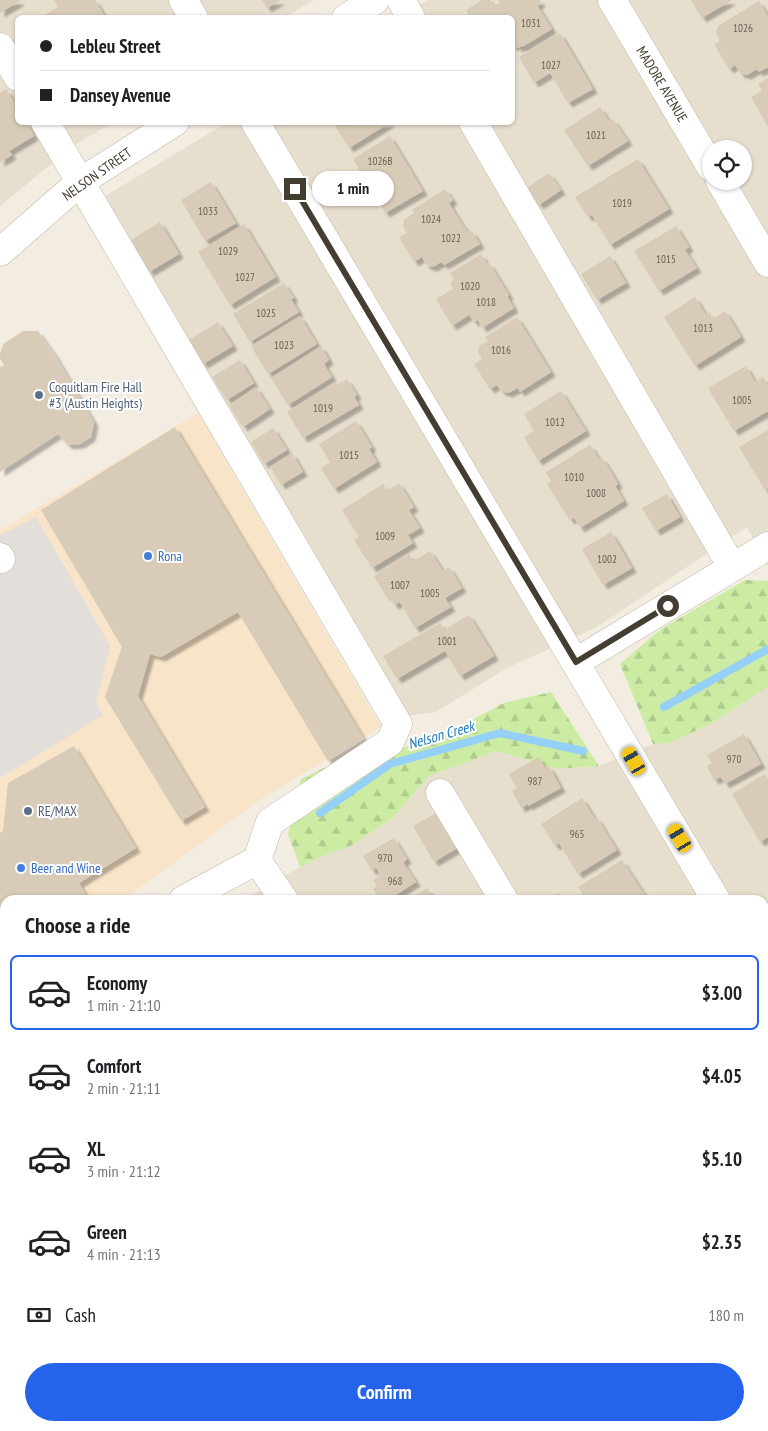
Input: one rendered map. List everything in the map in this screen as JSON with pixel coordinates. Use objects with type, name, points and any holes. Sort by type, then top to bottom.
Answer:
[{"type":"street","points":[[183,0],[192,15]]},
{"type":"street","points":[[351,15],[375,0]]},
{"type":"street","points":[[401,0],[410,15]]},
{"type":"street","name":"MADORE AVENUE","points":[[612,0],[702,152]]},
{"type":"street","points":[[0,47],[15,72]]},
{"type":"street","points":[[47,125],[398,724],[390,742],[270,822],[257,860],[192,895]]},
{"type":"street","name":"NELSON STREET","points":[[0,252],[80,182],[170,125]]},
{"type":"street","points":[[257,125],[713,895]]},
{"type":"street","points":[[475,125],[732,567]]},
{"type":"street","points":[[725,190],[768,263]]},
{"type":"street","points":[[576,662],[768,546]]},
{"type":"street","points":[[440,793],[501,895]]},
{"type":"street","points":[[257,860],[281,895]]},
{"type":"shaded area","points":[[0,0],[314,0],[288,15],[15,15],[15,125],[109,125],[76,144],[0,206]]},
{"type":"shaded area","points":[[428,0],[768,0],[768,566],[747,527],[597,627],[507,668],[436,712],[407,716],[102,198],[223,125],[515,125],[515,15],[402,15]]},
{"type":"shaded area","points":[[198,413],[381,727],[264,797],[130,895],[0,895],[0,527],[2,529]]},
{"type":"shaded area","points":[[36,517],[110,646],[96,703],[103,715],[0,778],[0,535]]},
{"type":"shaded area","points":[[768,687],[768,895],[252,895],[300,867],[329,853],[349,847],[393,818],[429,776],[497,751],[557,769],[599,766],[653,744],[670,743],[710,724]]},
{"type":"green space","points":[[745,580],[768,581],[768,687],[710,724],[670,743],[653,744],[620,664],[661,629]]},
{"type":"green space","points":[[551,692],[599,766],[557,769],[497,751],[429,776],[393,818],[349,847],[329,853],[300,867],[288,834],[301,779],[362,750],[406,747],[445,734],[504,703]]},
{"type":"building","points":[[0,0],[19,0],[20,1],[0,13]]},
{"type":"building","points":[[54,0],[95,0],[104,15],[45,15],[58,7]]},
{"type":"building","points":[[262,0],[281,0],[267,8]]},
{"type":"building","points":[[482,0],[493,1],[496,5],[500,3],[498,0],[540,0],[541,2],[537,5],[552,29],[518,48],[515,46],[515,15],[468,15],[466,10]]},
{"type":"building","points":[[691,0],[732,0],[702,18]]},
{"type":"building","points":[[759,1],[768,16],[768,67],[759,72],[757,69],[747,75],[740,73],[735,65],[729,69],[714,44],[720,41],[716,33],[718,26]]},
{"type":"building","points":[[560,33],[593,89],[568,103],[550,73],[534,83],[519,57]]},
{"type":"building","points":[[768,78],[768,127],[751,97],[762,91],[758,84]]},
{"type":"building","points":[[6,89],[15,103],[15,125],[28,125],[34,136],[9,151],[12,155],[0,162],[0,93]]},
{"type":"building","points":[[600,107],[609,121],[613,119],[628,141],[588,166],[564,130]]},
{"type":"building","points":[[335,125],[386,125],[349,148]]},
{"type":"building","points":[[390,136],[423,191],[385,213],[375,193],[378,192],[368,176],[366,178],[364,174],[362,175],[353,159]]},
{"type":"building","points":[[638,159],[669,209],[610,245],[592,215],[588,217],[575,197]]},
{"type":"building","points":[[549,173],[561,190],[539,205],[527,188]]},
{"type":"building","points":[[211,182],[236,223],[205,241],[181,200]]},
{"type":"building","points":[[445,189],[453,200],[449,203],[458,218],[468,233],[472,231],[480,244],[444,265],[441,262],[433,267],[426,265],[422,257],[414,262],[399,237],[407,233],[403,226],[404,220],[414,213],[412,210]]},
{"type":"building","points":[[160,222],[179,254],[149,272],[131,240]]},
{"type":"building","points":[[244,224],[276,277],[230,305],[198,252]]},
{"type":"building","points":[[676,226],[689,247],[685,250],[697,268],[659,291],[634,251]]},
{"type":"building","points":[[481,254],[487,264],[489,263],[509,295],[507,296],[514,308],[482,328],[478,320],[474,322],[469,315],[452,326],[436,299],[453,289],[450,283],[454,280],[450,273]]},
{"type":"building","points":[[610,256],[626,283],[597,300],[581,274]]},
{"type":"building","points":[[284,283],[294,298],[291,299],[299,312],[250,342],[233,314]]},
{"type":"building","points":[[695,297],[706,315],[710,313],[713,319],[725,311],[741,337],[695,366],[664,317]]},
{"type":"building","points":[[300,316],[317,344],[268,374],[251,346]]},
{"type":"building","points":[[517,317],[551,372],[520,392],[518,388],[508,393],[501,391],[497,385],[490,389],[474,364],[482,359],[478,353],[479,346],[488,341],[485,337]]},
{"type":"building","points":[[218,322],[233,346],[203,364],[189,340]]},
{"type":"building","name":"Coquitlam Fire Hall #3 (Austin Heights)","points":[[23,331],[38,331],[55,355],[94,422],[91,437],[80,444],[68,445],[58,434],[0,472],[0,367],[4,365],[0,359],[0,354],[3,344]]},
{"type":"building","points":[[321,346],[329,360],[324,364],[332,377],[288,405],[271,378]]},
{"type":"building","points":[[240,360],[254,383],[227,400],[212,377]]},
{"type":"building","points":[[746,366],[755,382],[763,377],[768,385],[768,411],[734,431],[708,388]]},
{"type":"building","points":[[347,379],[357,395],[354,397],[359,405],[303,438],[287,412],[335,382],[337,385]]},
{"type":"building","points":[[256,387],[270,409],[243,427],[229,405]]},
{"type":"building","points":[[561,391],[586,431],[538,461],[524,437],[534,431],[524,414]]},
{"type":"building","points":[[356,421],[372,447],[369,449],[377,462],[334,489],[321,468],[330,462],[319,444]]},
{"type":"building","points":[[175,427],[364,739],[328,761],[238,612],[161,657],[150,654],[138,696],[205,807],[181,821],[105,697],[122,647],[41,510]]},
{"type":"building","points":[[273,428],[287,450],[264,464],[251,442]]},
{"type":"building","points":[[768,430],[768,488],[765,490],[739,447]]},
{"type":"building","points":[[590,445],[599,459],[602,458],[610,470],[618,484],[615,486],[624,501],[580,528],[574,518],[570,520],[547,484],[551,481],[546,472]]},
{"type":"building","points":[[292,453],[303,472],[281,485],[270,467]]},
{"type":"building","points":[[399,483],[414,507],[409,510],[420,528],[408,535],[413,543],[372,568],[354,540],[359,537],[342,510],[383,484],[387,491]]},
{"type":"building","points":[[667,494],[680,517],[656,531],[642,508]]},
{"type":"building","points":[[611,532],[632,568],[603,585],[582,549]]},
{"type":"building","points":[[430,551],[443,571],[449,567],[462,588],[445,598],[451,607],[415,628],[400,602],[394,605],[374,576],[409,554],[413,561]]},
{"type":"building","points":[[469,615],[494,656],[460,676],[445,651],[397,679],[383,656],[440,623],[444,630]]},
{"type":"building","points":[[744,734],[761,764],[725,784],[721,777],[714,780],[707,766],[712,763],[707,755]]},
{"type":"building","points":[[74,746],[136,848],[79,883],[86,895],[0,895],[0,833],[3,831],[8,783]]},
{"type":"building","points":[[539,757],[545,768],[549,766],[561,788],[521,808],[512,791],[517,788],[509,774]]},
{"type":"building","points":[[765,774],[768,779],[768,837],[760,842],[732,794]]},
{"type":"building","points":[[582,798],[617,850],[578,874],[559,843],[555,846],[541,824]]},
{"type":"building","points":[[438,812],[459,847],[434,862],[413,826]]},
{"type":"building","points":[[394,838],[407,859],[403,862],[416,882],[396,895],[377,895],[373,889],[377,886],[373,880],[381,875],[376,868],[372,871],[363,856]]},
{"type":"building","points":[[622,860],[645,895],[583,895],[578,887]]},
{"type":"building","points":[[427,888],[432,895],[416,895]]},
{"type":"waterway","name":"Nelson Creek","points":[[664,707],[768,649]]},
{"type":"waterway","name":"Nelson Creek","points":[[320,813],[390,764],[500,733],[583,751]]},
{"type":"place","name":"Coquitlam Fire Hall #3 (Austin Heights)","points":[[39,395]]},
{"type":"place","name":"Rona","points":[[148,556]]},
{"type":"place","name":"RE/MAX","points":[[28,811]]},
{"type":"place","name":"Beer and Wine","points":[[21,868]]},
{"type":"route","points":[[295,189],[576,662],[668,606]]}]
